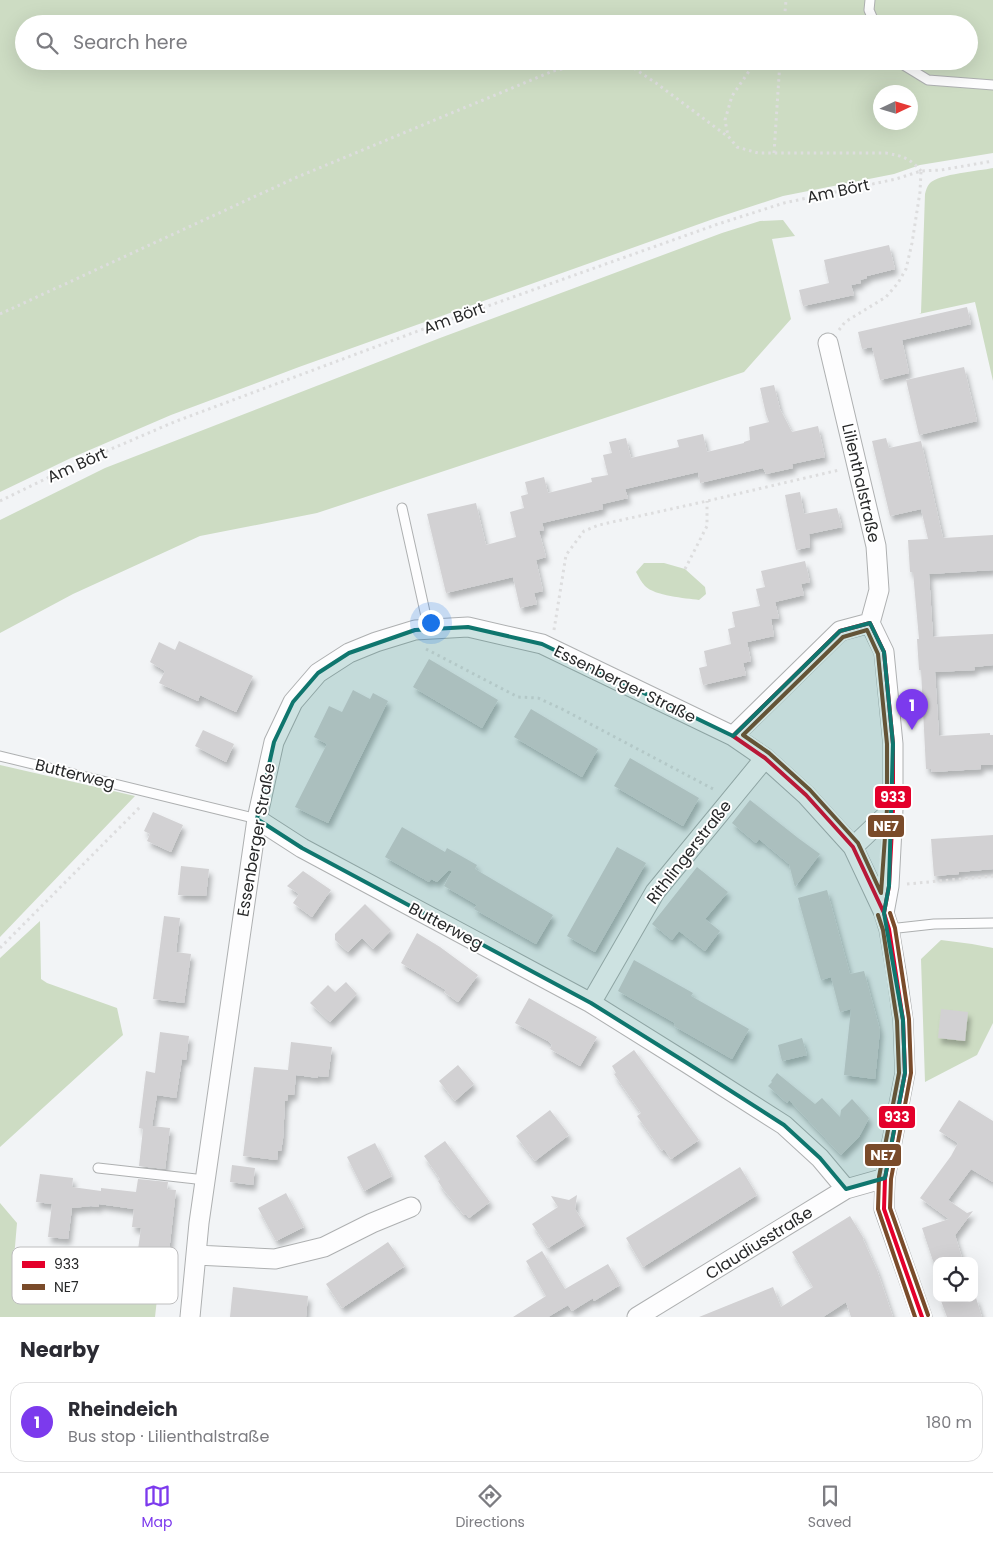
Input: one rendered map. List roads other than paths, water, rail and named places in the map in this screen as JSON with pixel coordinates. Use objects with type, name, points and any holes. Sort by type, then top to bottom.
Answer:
[{"type":"street","name":"Lilienthalstraße","points":[[828,343],[876,546],[879,590],[870,623]]},
{"type":"street","points":[[886,921],[893,809],[893,744],[884,652],[870,623],[840,631],[733,736],[764,758],[806,795],[853,847],[886,921],[903,1020],[905,1074],[885,1178],[884,1209],[922,1317]]},
{"type":"street","name":"Essenberger Straße","points":[[190,1317],[205,1180],[257,819],[274,742],[293,702],[318,673],[349,653],[376,642],[415,630],[468,627],[552,648],[733,736]]},
{"type":"street","name":"Rithlingerstraße","points":[[591,1003],[655,892],[764,758]]},
{"type":"street","points":[[853,847],[893,809]]},
{"type":"street","name":"Butterweg","points":[[257,819],[302,848],[591,1003],[784,1125],[820,1158],[846,1189]]},
{"type":"street","name":"Claudiusstraße","points":[[637,1317],[846,1189],[885,1178]]},
{"type":"street","points":[[196,1255],[275,1259],[324,1247],[412,1206]]},
{"type":"lane","points":[[870,0],[869,10],[871,15]]},
{"type":"lane","points":[[912,70],[928,80],[993,85]]},
{"type":"lane","points":[[402,508],[429,630]]},
{"type":"lane","name":"Butterweg","points":[[0,756],[257,819]]},
{"type":"lane","points":[[886,921],[934,924],[993,923]]},
{"type":"lane","points":[[98,1168],[205,1180]]},
{"type":"place","name":"Rheindeich","points":[[912,730]]}]
